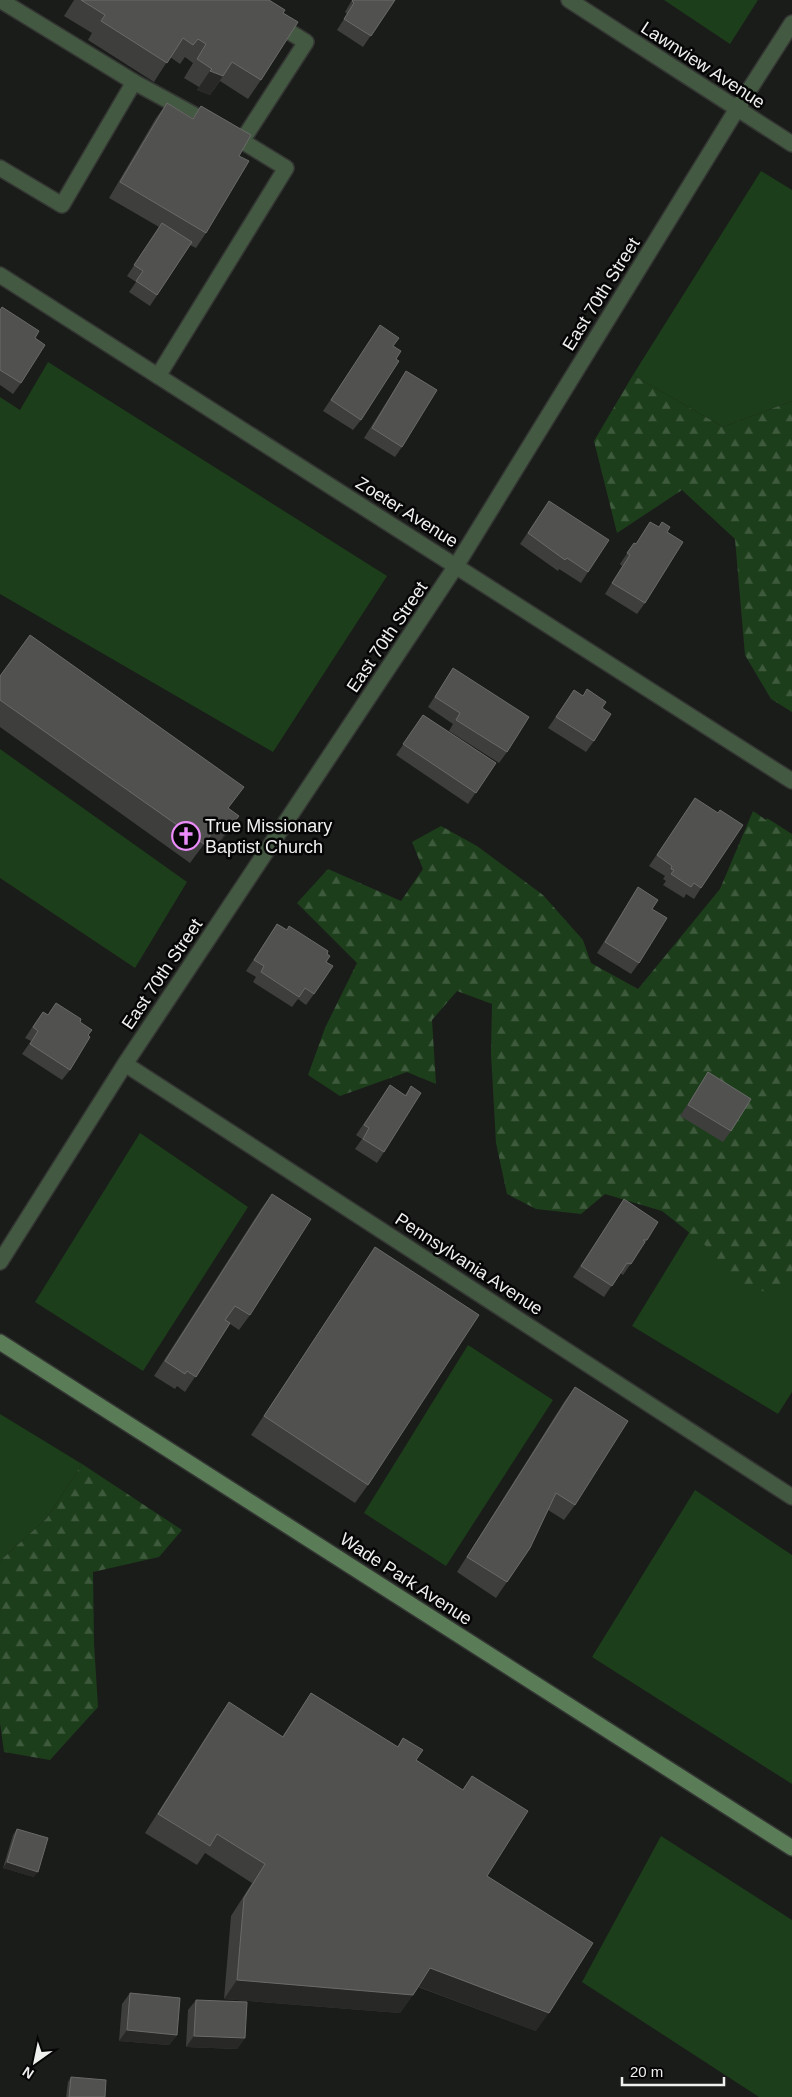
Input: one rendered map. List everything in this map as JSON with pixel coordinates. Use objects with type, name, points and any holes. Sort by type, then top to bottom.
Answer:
[{"type":"street","points":[[0,0],[134,82],[242,141],[286,168],[158,376]]},
{"type":"street","name":"Lawnview Avenue","points":[[570,0],[792,144]]},
{"type":"street","points":[[242,141],[306,42],[260,14]]},
{"type":"street","name":"East 70th Street","points":[[0,1262],[125,1064],[456,566],[737,108],[792,23]]},
{"type":"street","points":[[0,168],[62,205],[134,82]]},
{"type":"street","name":"Zoeter Avenue","points":[[0,276],[792,781]]},
{"type":"street","name":"Pennsylvania Avenue","points":[[125,1064],[792,1497]]},
{"type":"street","name":"Wade Park Avenue","points":[[0,1342],[792,1848]]},
{"type":"green space","points":[[664,0],[758,0],[730,44]]},
{"type":"green space","points":[[761,171],[792,190],[792,401],[723,427],[633,375]]},
{"type":"green space","points":[[48,362],[387,576],[273,752],[0,594],[0,397],[20,410]]},
{"type":"green space","points":[[633,375],[723,427],[792,401],[792,712],[771,699],[745,655],[735,539],[682,490],[617,533],[594,441]]},
{"type":"green space","points":[[0,749],[187,882],[135,968],[0,878]]},
{"type":"green space","points":[[753,811],[792,838],[792,1276],[767,1292],[727,1283],[705,1245],[662,1211],[605,1194],[581,1214],[536,1209],[507,1194],[496,1143],[491,1053],[492,1004],[457,991],[432,1020],[436,1084],[407,1072],[340,1096],[308,1075],[325,1028],[357,963],[297,903],[328,869],[401,901],[423,869],[412,842],[441,826],[477,846],[543,895],[583,940],[591,963],[638,989],[720,889]]},
{"type":"green space","points":[[767,818],[792,834],[792,1392],[778,1414],[632,1326],[783,1079],[720,889]]},
{"type":"green space","points":[[140,1133],[248,1207],[143,1371],[35,1302]]},
{"type":"green space","points":[[468,1345],[553,1400],[446,1566],[364,1513]]},
{"type":"green space","points":[[0,1414],[82,1464],[47,1518],[0,1561]]},
{"type":"green space","points":[[82,1464],[182,1530],[159,1557],[93,1572],[94,1643],[98,1707],[50,1760],[4,1752],[0,1723],[0,1561],[47,1518]]},
{"type":"green space","points":[[695,1490],[792,1555],[792,1784],[592,1657]]},
{"type":"green space","points":[[661,1836],[792,1920],[792,2097],[759,2097],[582,1982]]},
{"type":"building","points":[[81,0],[269,0],[285,10],[283,13],[298,22],[261,80],[232,62],[223,76],[210,71],[212,69],[197,59],[206,44],[198,39],[193,45],[183,38],[167,63],[101,21],[105,15]]},
{"type":"building","points":[[353,0],[395,0],[371,36],[344,19],[354,3]]},
{"type":"building","points":[[167,103],[193,119],[201,106],[251,135],[239,156],[249,161],[206,233],[120,182]]},
{"type":"building","points":[[162,223],[192,242],[157,295],[136,281],[143,271],[134,265]]},
{"type":"building","points":[[2,307],[39,331],[35,338],[45,345],[21,383],[0,370],[0,310]]},
{"type":"building","points":[[380,325],[399,338],[393,346],[401,351],[396,359],[399,361],[361,420],[331,400]]},
{"type":"building","points":[[406,371],[437,390],[402,447],[372,428]]},
{"type":"building","points":[[549,501],[609,540],[588,572],[567,558],[565,560],[528,533]]},
{"type":"building","points":[[650,522],[659,527],[662,522],[670,527],[667,532],[683,542],[645,603],[612,583],[630,555],[627,553],[634,543],[636,544]]},
{"type":"building","points":[[30,635],[244,787],[228,808],[239,816],[229,828],[220,822],[204,844],[0,700],[0,676]]},
{"type":"building","points":[[453,668],[529,717],[507,752],[456,720],[460,713],[435,697]]},
{"type":"building","points":[[587,689],[606,702],[602,708],[611,714],[594,741],[556,717],[574,690],[583,696]]},
{"type":"building","points":[[423,715],[496,763],[476,793],[403,744]]},
{"type":"building","points":[[695,798],[718,813],[720,810],[743,825],[701,888],[694,883],[691,887],[671,874],[674,870],[671,869],[672,866],[657,855]]},
{"type":"building","points":[[638,887],[658,900],[652,909],[667,918],[639,963],[605,942]]},
{"type":"building","points":[[277,924],[287,930],[289,926],[328,951],[327,954],[330,956],[326,962],[333,966],[314,994],[305,988],[299,997],[261,972],[264,966],[254,960]]},
{"type":"building","points":[[56,1003],[81,1019],[80,1022],[92,1030],[88,1035],[90,1037],[70,1070],[30,1044],[38,1031],[33,1027],[43,1012],[48,1015]]},
{"type":"building","points":[[708,1072],[751,1099],[731,1131],[688,1105]]},
{"type":"building","points":[[390,1085],[406,1096],[411,1086],[421,1093],[384,1152],[363,1139],[369,1128],[364,1125]]},
{"type":"building","points":[[272,1194],[311,1219],[250,1315],[235,1306],[225,1320],[230,1323],[196,1377],[187,1371],[185,1374],[165,1361]]},
{"type":"building","points":[[624,1199],[658,1222],[647,1240],[643,1240],[645,1242],[631,1264],[627,1263],[612,1286],[581,1266]]},
{"type":"building","points":[[375,1247],[479,1315],[368,1485],[264,1416]]},
{"type":"building","points":[[575,1387],[628,1421],[575,1505],[556,1493],[530,1548],[507,1582],[467,1557]]},
{"type":"building","points":[[311,1693],[398,1747],[403,1738],[423,1750],[416,1760],[463,1790],[472,1776],[528,1811],[487,1876],[593,1943],[549,2013],[430,1968],[413,1995],[237,1980],[244,1898],[265,1864],[217,1834],[210,1846],[158,1814],[229,1702],[283,1737]]},
{"type":"building","points":[[17,1829],[48,1838],[38,1872],[7,1862]]},
{"type":"building","points":[[130,1993],[180,1998],[177,2035],[127,2030]]},
{"type":"building","points":[[196,2000],[247,2002],[245,2038],[194,2036]]},
{"type":"building","points":[[71,2077],[106,2080],[105,2097],[69,2097]]},
{"type":"place","name":"True Missionary Baptist Church","points":[[186,836]]}]
